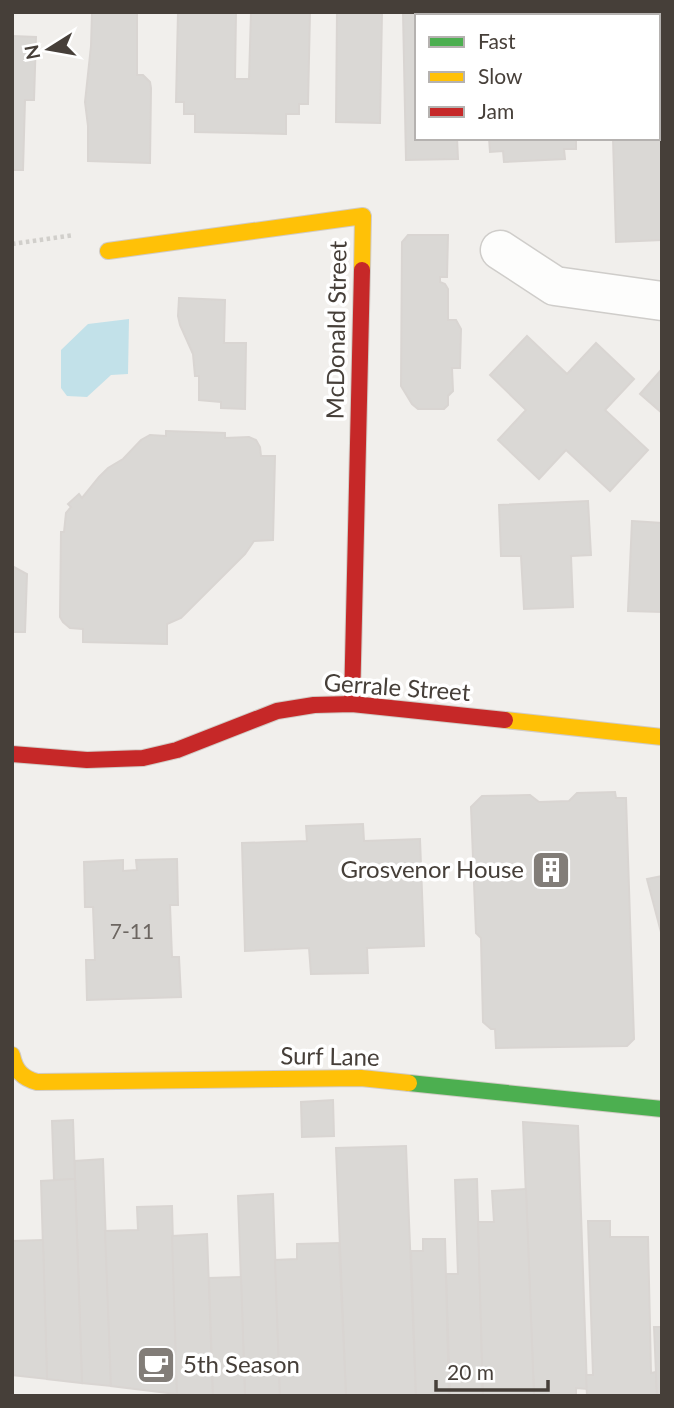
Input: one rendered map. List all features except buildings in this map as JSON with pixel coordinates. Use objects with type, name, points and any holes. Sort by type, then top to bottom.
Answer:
[{"type":"street","name":"McDonald Street","points":[[108,251],[363,216],[352,704]]},
{"type":"street","points":[[500,250],[555,286],[662,301]]},
{"type":"street","name":"Gerrale Street","points":[[12,754],[86,761],[133,760],[164,753],[297,706],[352,704],[662,737]]},
{"type":"street","name":"Surf Lane","points":[[12,1055],[17,1072],[37,1083],[362,1078],[662,1109]]},
{"type":"path","points":[[12,244],[82,234],[108,251]]},
{"type":"water","points":[[129,319],[128,374],[111,375],[87,397],[67,396],[61,388],[61,350],[88,324]]},
{"type":"traffic: fast","points":[[409,1083],[662,1109]]},
{"type":"traffic: slow","points":[[108,251],[363,216],[362,270]]},
{"type":"traffic: slow","points":[[505,720],[662,737]]},
{"type":"traffic: slow","points":[[12,1055],[20,1073],[37,1082],[361,1078],[409,1083]]},
{"type":"traffic: jam","points":[[352,704],[362,270]]},
{"type":"traffic: jam","points":[[12,754],[87,760],[143,758],[177,750],[277,711],[314,705],[352,704],[505,720]]},
{"type":"place","name":"Grosvenor House","points":[[551,870]]},
{"type":"place","name":"5th Season","points":[[156,1365]]}]
